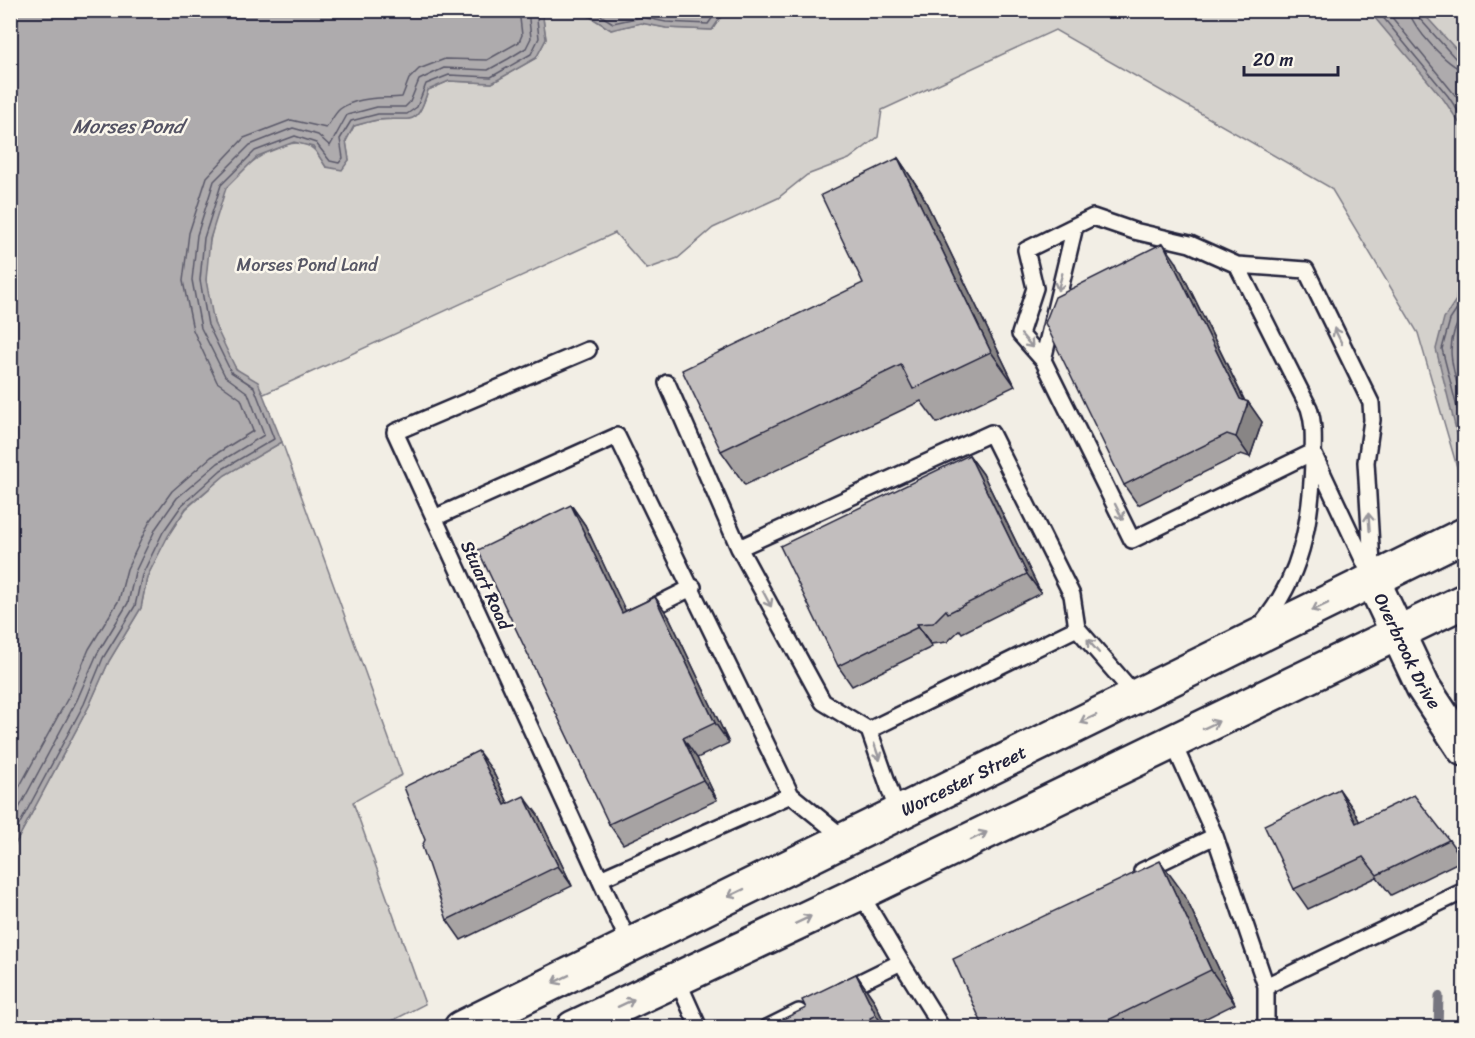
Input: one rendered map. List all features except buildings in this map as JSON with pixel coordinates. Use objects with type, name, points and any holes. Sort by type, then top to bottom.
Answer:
[{"type":"main road","name":"Worcester Street","points":[[461,1028],[1464,535]]},
{"type":"main road","name":"Overbrook Drive","points":[[1373,581],[1431,702],[1464,749]]},
{"type":"main road","points":[[574,1027],[860,893],[1464,602]]},
{"type":"lane","points":[[1313,452],[1132,540],[1043,360],[1020,334],[1035,288],[1026,250],[1093,217],[1134,231],[1190,244],[1237,266],[1306,270],[1368,395],[1373,411],[1366,462],[1373,581]]},
{"type":"lane","points":[[1043,360],[1075,226]]},
{"type":"lane","points":[[1237,266],[1309,408],[1314,424],[1311,512],[1300,558],[1273,612],[1240,646]]},
{"type":"lane","name":"Stuart Road","points":[[588,350],[395,432],[630,945]]},
{"type":"lane","points":[[667,383],[739,548],[823,702],[869,730],[898,813]]},
{"type":"lane","points":[[739,548],[991,433],[1072,595],[1077,628],[1136,696]]},
{"type":"lane","points":[[434,518],[617,436],[693,587],[791,795],[845,839]]},
{"type":"lane","points":[[1313,452],[1373,581]]},
{"type":"lane","points":[[653,607],[693,587]]},
{"type":"lane","points":[[869,730],[1077,628]]},
{"type":"lane","points":[[1173,743],[1215,836],[1266,986],[1266,1028]]},
{"type":"lane","points":[[600,879],[791,795]]},
{"type":"lane","points":[[1131,877],[1215,836]]},
{"type":"lane","points":[[1266,986],[1464,891]]},
{"type":"lane","points":[[860,893],[942,1028]]},
{"type":"lane","points":[[829,997],[901,962]]},
{"type":"lane","points":[[676,979],[699,1028]]},
{"type":"lane","points":[[767,1028],[808,1007]]},
{"type":"green space","name":"Morses Pond Land","points":[[725,10],[1464,11],[1464,491],[1418,333],[1331,188],[1055,30],[882,110],[878,137],[849,159],[807,175],[778,198],[713,228],[678,258],[647,269],[615,233],[264,394],[257,383],[235,367],[215,326],[209,303],[206,272],[212,234],[222,196],[232,180],[253,161],[279,147],[292,143],[303,144],[313,149],[326,167],[349,160],[346,141],[354,126],[378,120],[411,118],[420,111],[428,90],[449,81],[492,83],[536,58],[546,39],[542,11],[581,11],[611,30],[641,23],[666,28],[712,30]]},
{"type":"green space","points":[[282,442],[402,775],[353,802],[425,1004],[386,1024],[364,1027],[11,1028],[11,852],[89,706],[109,661],[141,608],[147,577],[167,536],[186,509],[225,475]]},
{"type":"water","name":"Morses Pond","points":[[11,10],[542,11],[546,39],[536,58],[492,83],[449,81],[428,90],[424,103],[416,116],[406,119],[378,120],[354,126],[346,141],[349,160],[342,170],[326,167],[313,147],[294,142],[258,156],[226,188],[210,239],[206,280],[214,323],[236,369],[258,382],[282,442],[225,475],[186,508],[168,536],[147,577],[141,608],[109,661],[89,706],[11,852]]},
{"type":"water","points":[[581,11],[725,11],[712,30],[666,28],[641,23],[611,30]]},
{"type":"water","points":[[1369,11],[1421,11],[1464,58],[1464,130],[1444,100]]},
{"type":"water","points":[[1464,241],[1464,449],[1456,430],[1436,349],[1444,318],[1456,300],[1459,260]]},
{"type":"waterway","points":[[1438,1028],[1439,996]]}]
